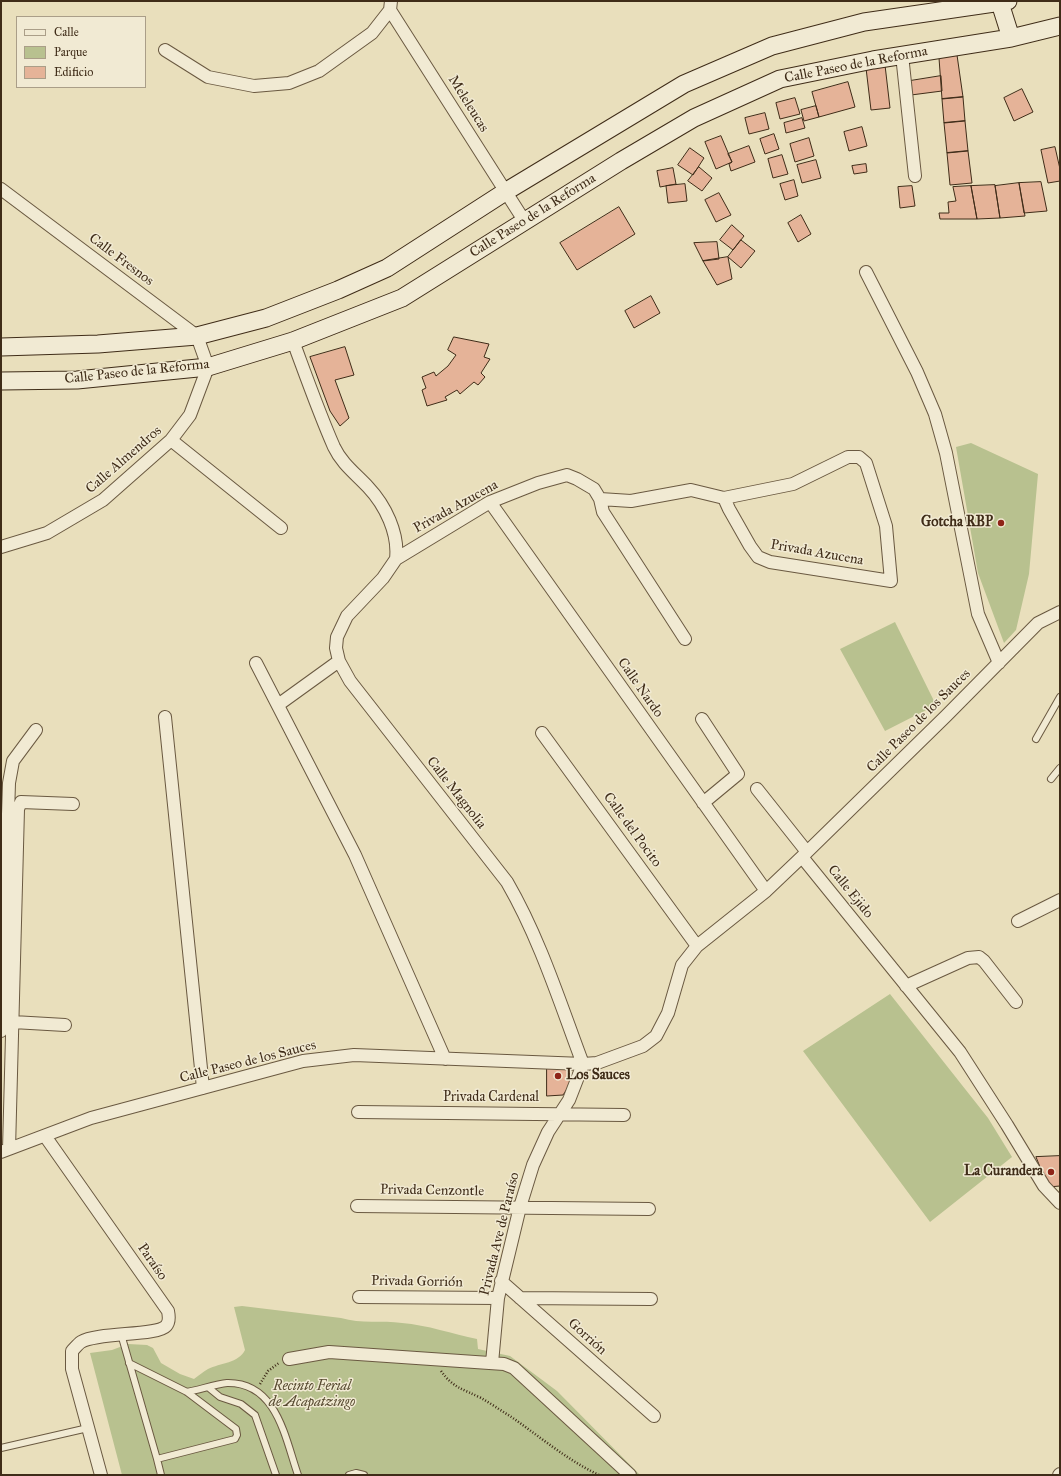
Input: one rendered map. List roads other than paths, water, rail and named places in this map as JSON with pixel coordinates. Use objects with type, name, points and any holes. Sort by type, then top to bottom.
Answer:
[{"type":"main road","points":[[1,347],[98,344],[197,336],[266,318],[338,290],[387,268],[505,192],[684,84],[772,46],[864,22],[1004,2],[1011,38]]},
{"type":"main road","name":"Calle Paseo de la Reforma","points":[[1,381],[77,380],[208,367],[293,341],[402,298],[525,222],[621,160],[694,118],[780,79],[902,55],[1011,38],[1060,26]]},
{"type":"street","name":"Meleleucas","points":[[391,5],[505,192],[525,222]]},
{"type":"street","points":[[165,50],[208,77],[254,86],[289,83],[319,71],[372,33],[391,5]]},
{"type":"street","points":[[902,55],[916,176]]},
{"type":"street","name":"Calle Fresnos","points":[[1,189],[197,336]]},
{"type":"street","points":[[866,272],[917,372],[935,414],[946,452],[978,614],[998,663]]},
{"type":"street","points":[[197,336],[208,367]]},
{"type":"street","points":[[293,341],[335,448],[348,468],[369,488],[388,516],[397,545],[396,559]]},
{"type":"street","name":"Calle Almendros","points":[[1,548],[47,533],[103,500],[171,440],[190,415],[208,367]]},
{"type":"street","points":[[171,440],[281,528]]},
{"type":"street","name":"Privada Azucena","points":[[848,457],[859,457],[866,462],[886,526],[891,581],[770,562],[758,557],[732,515],[724,498],[793,484],[848,457]]},
{"type":"street","name":"Privada Azucena","points":[[396,559],[490,502],[538,483],[567,475],[594,489],[600,499]]},
{"type":"street","points":[[685,639],[602,512],[600,499],[631,501],[691,490],[724,498]]},
{"type":"street","name":"Calle Nardo","points":[[490,502],[766,891]]},
{"type":"street","name":"Calle Magnolia","points":[[396,559],[383,578],[347,616],[337,636],[336,648],[339,661],[350,681],[507,882],[519,902],[546,966],[583,1064]]},
{"type":"street","name":"Calle Paseo de los Sauces","points":[[804,854],[1038,623],[1060,612]]},
{"type":"street","points":[[278,706],[339,661]]},
{"type":"street","points":[[256,663],[355,855],[445,1059]]},
{"type":"street","points":[[165,717],[203,1088]]},
{"type":"street","points":[[702,720],[738,774],[703,803]]},
{"type":"street","points":[[1,1031],[9,783],[13,761],[36,730]]},
{"type":"street","name":"Calle del Pocito","points":[[542,733],[697,946]]},
{"type":"street","name":"Calle Ejido","points":[[757,789],[804,854],[906,986],[960,1052],[1008,1125],[1044,1186],[1060,1203]]},
{"type":"street","points":[[5,1150],[13,1022],[18,809],[21,802],[73,804]]},
{"type":"street","points":[[583,1064],[597,1063],[643,1046],[656,1036],[668,1013],[682,965],[697,946],[766,891],[804,854]]},
{"type":"street","points":[[1018,921],[1060,900]]},
{"type":"street","points":[[906,986],[968,958],[979,957],[984,961],[1016,1002]]},
{"type":"street","points":[[13,1022],[65,1025]]},
{"type":"street","name":"Calle Paseo de los Sauces","points":[[5,1150],[91,1118],[303,1061],[354,1055],[583,1064]]},
{"type":"street","name":"Privada Ave de Paraíso","points":[[492,1363],[501,1281],[520,1207],[533,1165],[548,1132],[569,1100],[583,1064]]},
{"type":"street","name":"Privada Cardenal","points":[[358,1112],[624,1115]]},
{"type":"street","name":"Paraíso","points":[[45,1136],[168,1311],[169,1319],[166,1326],[159,1331],[121,1334],[82,1342],[72,1351],[72,1369],[88,1428]]},
{"type":"street","name":"Privada Cenzontle","points":[[357,1206],[649,1209]]},
{"type":"street","name":"Gorrión","points":[[501,1281],[654,1416]]},
{"type":"street","name":"Privada Gorrión","points":[[359,1296],[498,1298]]},
{"type":"street","points":[[520,1298],[651,1299]]},
{"type":"street","points":[[289,1359],[329,1352],[492,1363],[514,1368],[630,1475]]},
{"type":"street","points":[[88,1428],[101,1475]]},
{"type":"lane","points":[[1036,739],[1060,697]]},
{"type":"lane","points":[[1051,779],[1060,768]]},
{"type":"lane","points":[[121,1334],[161,1475]]},
{"type":"lane","points":[[129,1363],[187,1392],[236,1429],[237,1434],[235,1439],[157,1459]]},
{"type":"lane","points":[[187,1392],[226,1383],[256,1391],[270,1402],[277,1415],[298,1475]]},
{"type":"lane","points":[[209,1388],[220,1397],[241,1404],[255,1415],[276,1475]]},
{"type":"lane","points":[[1,1448],[88,1428]]},
{"type":"lane","points":[[349,1475],[364,1475]]},
{"type":"place","name":"Gotcha RBP","points":[[1001,523]]},
{"type":"place","name":"Los Sauces","points":[[558,1076]]},
{"type":"place","name":"La Curandera","points":[[1051,1172]]},
{"type":"park label","name":"Recinto Ferial de Acapatzingo","points":[[312,1396]]}]
